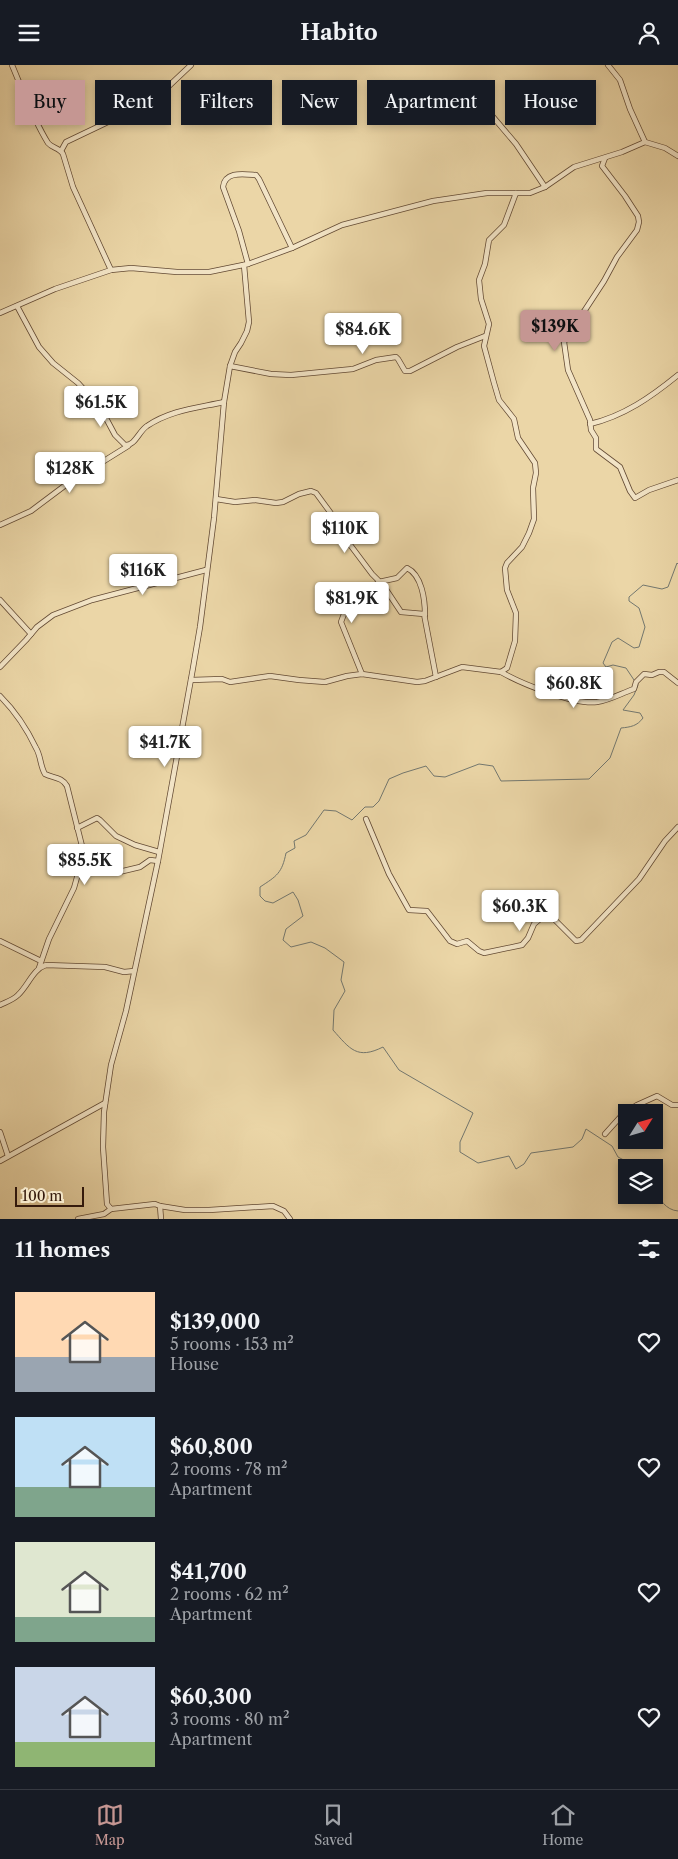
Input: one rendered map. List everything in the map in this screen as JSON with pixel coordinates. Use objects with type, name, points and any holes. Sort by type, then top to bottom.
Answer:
[{"type":"street","points":[[12,65],[49,144],[62,151]]},
{"type":"street","points":[[111,270],[73,187],[62,151],[66,142],[154,100],[191,65]]},
{"type":"street","points":[[608,65],[620,80],[644,142]]},
{"type":"street","points":[[495,119],[516,144],[545,187]]},
{"type":"street","points":[[0,313],[55,289],[111,270],[149,269],[197,273],[246,264],[292,248],[342,225],[433,201],[487,193],[530,193],[545,187],[574,167],[622,153],[644,142],[665,148],[678,156]]},
{"type":"street","points":[[604,158],[602,167],[625,197],[638,216],[639,221],[637,230],[617,257],[604,281],[564,342],[568,370],[578,391],[591,430],[596,438],[596,449],[620,467],[635,498],[649,490],[678,481]]},
{"type":"street","points":[[111,1209],[107,1204],[106,1198],[103,1147],[105,1103],[158,861],[192,680],[216,499],[216,477],[230,366],[235,352],[247,331],[249,322],[246,264],[240,231],[222,187],[224,181],[238,173],[256,175],[292,248]]},
{"type":"street","points":[[501,673],[507,668],[515,641],[516,613],[507,590],[505,568],[507,563],[522,547],[534,519],[533,488],[536,473],[535,463],[518,438],[514,419],[499,400],[484,346],[489,324],[481,299],[479,280],[485,264],[489,241],[504,225],[516,193]]},
{"type":"street","points":[[17,305],[39,347],[53,363],[78,383],[100,407],[115,435],[125,445],[129,446]]},
{"type":"street","points":[[230,366],[271,374],[291,375],[353,369],[376,360],[396,357],[405,371],[410,371],[457,347],[485,336]]},
{"type":"street","points":[[590,424],[624,413],[658,391],[678,375]]},
{"type":"street","points":[[0,525],[31,511],[67,484],[129,446],[144,427],[173,412],[224,402]]},
{"type":"street","points":[[216,499],[235,502],[255,500],[276,503],[283,502],[299,494],[311,491],[316,493],[348,542],[401,612],[410,614],[423,613],[425,616]]},
{"type":"street","points":[[362,674],[343,628],[342,618],[357,599],[379,582],[397,578],[409,568],[414,572],[420,584],[425,604],[425,616],[436,677]]},
{"type":"street","points":[[0,667],[41,623],[52,615],[92,600],[206,570]]},
{"type":"street","points":[[0,600],[31,633]]},
{"type":"street","points":[[192,680],[222,679],[230,683],[270,676],[325,681],[362,674],[417,682],[462,667],[501,673],[558,695],[587,702],[598,702],[634,689],[636,682],[644,674],[652,675],[664,672],[678,683]]},
{"type":"street","points":[[0,696],[14,712],[33,742],[45,774],[64,782],[70,797],[85,858]]},
{"type":"street","points":[[77,828],[97,818],[116,835],[135,845],[159,852]]},
{"type":"street","points":[[366,819],[389,874],[409,910],[427,911],[450,941],[457,944],[467,941],[484,953],[522,945],[528,938],[534,925],[546,914],[552,917],[576,941],[580,940],[639,879],[665,841],[678,827]]},
{"type":"street","points":[[85,858],[99,859],[119,872],[140,867],[150,860],[158,861]]},
{"type":"street","points":[[0,1005],[20,994],[38,968],[48,939],[74,888],[81,863],[85,858]]},
{"type":"street","points":[[0,941],[46,965]]},
{"type":"street","points":[[38,968],[46,965],[105,967],[124,972],[134,971]]},
{"type":"street","points":[[605,1134],[623,1114],[657,1096],[672,1105],[678,1105]]},
{"type":"street","points":[[0,1161],[105,1103]]},
{"type":"street","points":[[0,1132],[8,1157]]},
{"type":"street","points":[[78,1219],[104,1214],[111,1209],[151,1204],[185,1210],[273,1206],[284,1211],[290,1219]]},
{"type":"street","points":[[160,1205],[161,1219]]},
{"type":"waterway","points":[[634,680],[626,668],[613,665],[606,667],[603,663],[612,642],[618,638],[634,648],[639,647],[645,627],[639,608],[629,601],[629,597],[643,585],[662,589],[668,587],[678,564]]},
{"type":"waterway","points":[[622,1159],[618,1157],[612,1146],[586,1129],[582,1139],[573,1147],[531,1153],[524,1164],[516,1169],[509,1156],[478,1163],[460,1152],[460,1142],[473,1113],[399,1070],[383,1047],[367,1053],[355,1051],[344,1043],[333,1030],[334,1010],[345,991],[341,980],[344,962],[325,948],[311,942],[291,947],[283,940],[286,929],[303,916],[298,900],[293,892],[273,903],[265,901],[260,896],[260,887],[278,873],[283,865],[286,853],[295,848],[294,841],[306,835],[324,810],[336,811],[352,820],[365,807],[373,807],[379,801],[389,779],[403,773],[426,766],[434,776],[445,777],[479,764],[493,766],[501,781],[589,779],[610,758],[621,728],[634,726],[643,718],[640,713],[623,710],[634,695],[638,685]]},
{"type":"waterway","points":[[663,1202],[670,1209],[678,1211]]}]
